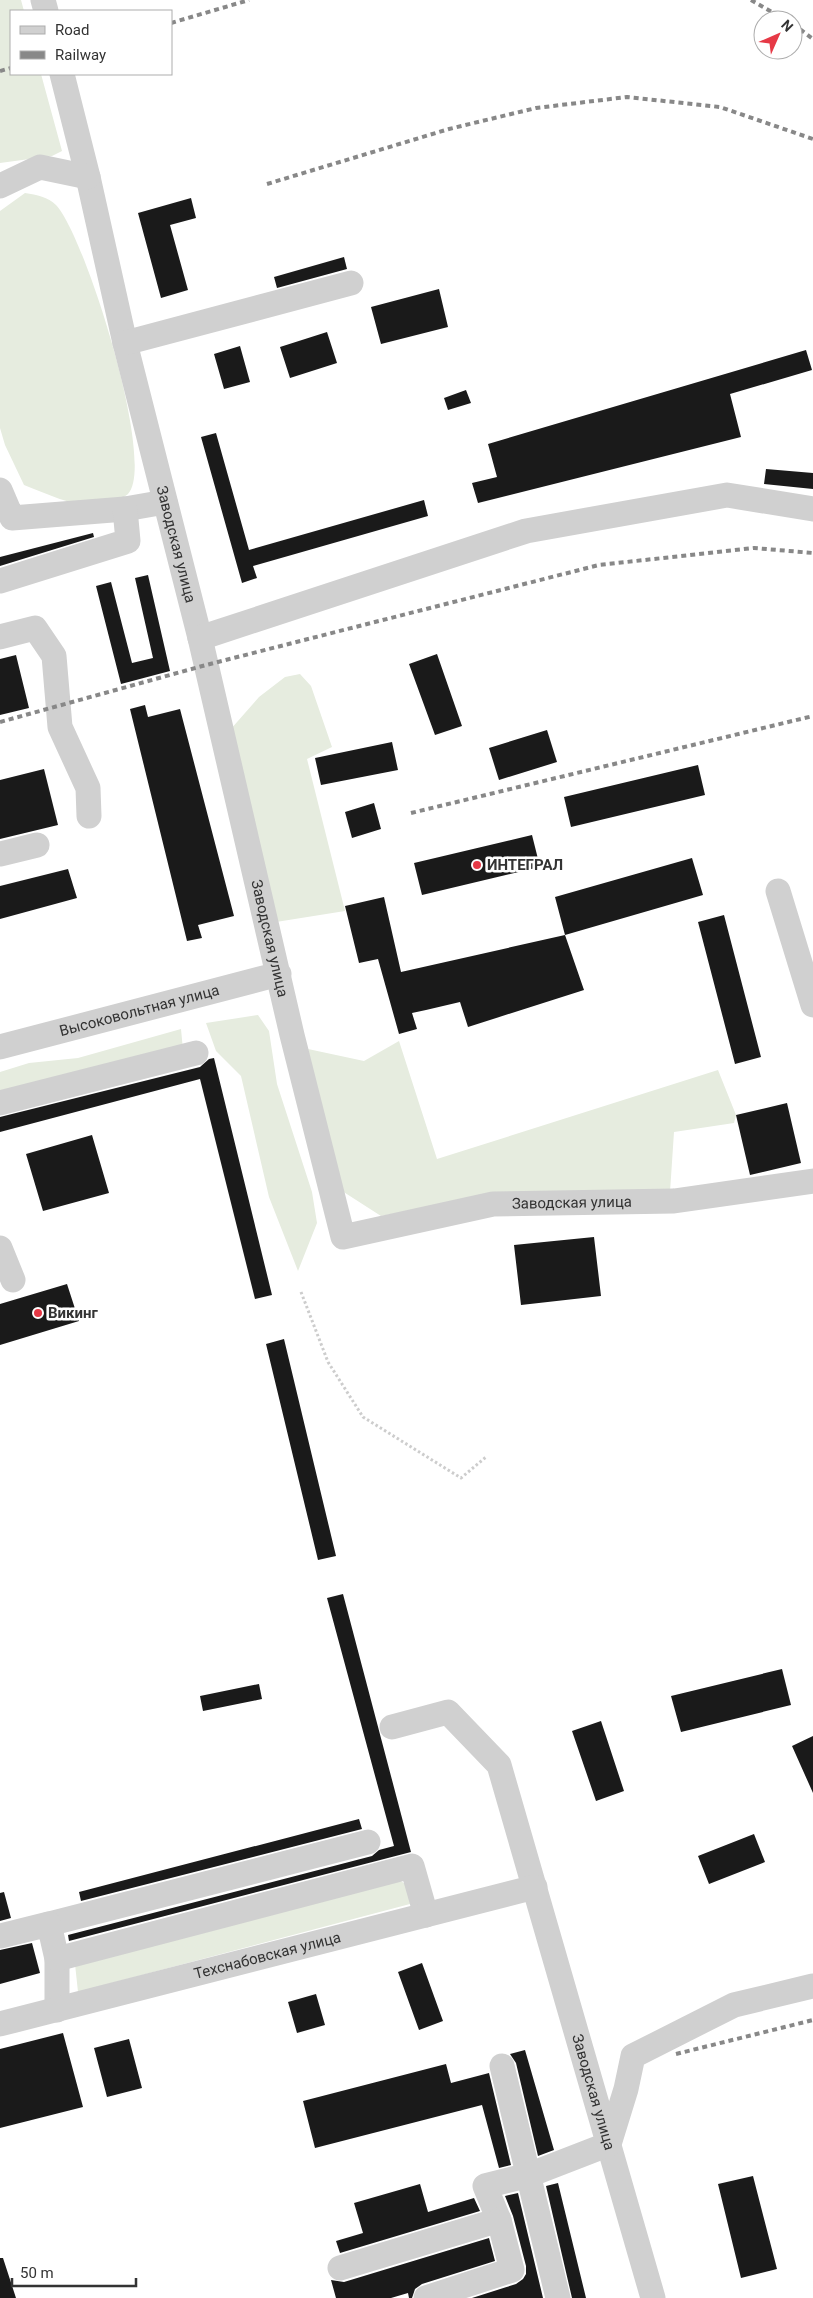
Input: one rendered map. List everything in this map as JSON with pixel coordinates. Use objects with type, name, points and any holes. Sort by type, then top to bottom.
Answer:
[{"type":"street","name":"Заводская улица","points":[[62,75],[88,177],[125,343],[200,638],[343,1237],[493,1204],[674,1201],[813,1181]]},
{"type":"street","points":[[0,186],[40,167],[88,177]]},
{"type":"street","points":[[125,343],[351,283]]},
{"type":"street","points":[[0,490],[6,520],[165,502]]},
{"type":"street","points":[[200,638],[526,531],[727,495],[813,509]]},
{"type":"street","points":[[0,581],[128,542],[125,508]]},
{"type":"street","points":[[0,637],[35,628],[54,656],[60,726],[88,788],[89,816]]},
{"type":"street","points":[[0,854],[37,845]]},
{"type":"street","points":[[778,891],[813,1005]]},
{"type":"street","name":"Высоковольтная улица","points":[[0,1047],[279,974]]},
{"type":"street","points":[[0,1103],[196,1053]]},
{"type":"street","points":[[0,1248],[14,1280]]},
{"type":"street","name":"Заводская улица","points":[[392,1727],[448,1712],[500,1765],[653,2298]]},
{"type":"street","points":[[0,1936],[368,1842]]},
{"type":"street","points":[[57,1959],[412,1866],[426,1915]]},
{"type":"street","name":"Техснабовская улица","points":[[0,2024],[535,1887]]},
{"type":"street","points":[[49,1924],[57,1959],[57,2010]]},
{"type":"street","points":[[426,2298],[512,2270],[499,2220],[486,2186],[529,2175],[609,2144],[626,2089],[633,2056],[734,2006],[813,1986]]},
{"type":"street","points":[[502,2066],[558,2298]]},
{"type":"street","points":[[340,2268],[499,2220]]},
{"type":"path","points":[[301,1292],[328,1362],[363,1417],[461,1478],[486,1457]]},
{"type":"shaded area","points":[[0,0],[21,0],[24,10],[10,10],[10,75],[41,75],[62,151],[52,156],[0,163]]},
{"type":"shaded area","points":[[25,193],[53,202],[69,225],[84,259],[99,302],[114,349],[126,397],[133,440],[134,474],[128,494],[97,506],[69,502],[24,485],[5,445],[0,428],[0,211]]},
{"type":"shaded area","points":[[300,674],[311,686],[332,747],[307,759],[345,911],[276,922],[230,730],[259,697],[285,677]]},
{"type":"shaded area","points":[[258,1015],[269,1031],[277,1084],[312,1192],[317,1223],[298,1271],[269,1197],[241,1076],[216,1051],[206,1023]]},
{"type":"shaded area","points":[[181,1029],[183,1050],[0,1093],[0,1072],[29,1063],[78,1058]]},
{"type":"shaded area","points":[[399,1041],[437,1159],[718,1070],[736,1115],[734,1123],[674,1132],[670,1192],[489,1196],[381,1216],[339,1189],[308,1049],[364,1061]]},
{"type":"shaded area","points":[[397,1879],[409,1886],[410,1904],[78,1992],[75,1964]]},
{"type":"building","points":[[191,198],[196,218],[170,225],[188,290],[161,298],[138,213]]},
{"type":"building","points":[[344,257],[347,269],[277,288],[274,277]]},
{"type":"building","points":[[439,289],[448,327],[381,344],[371,307]]},
{"type":"building","points":[[327,332],[337,363],[290,378],[280,347]]},
{"type":"building","points":[[240,346],[250,382],[224,389],[214,354]]},
{"type":"building","points":[[806,350],[812,370],[730,394],[741,437],[478,503],[472,483],[497,477],[488,444]]},
{"type":"building","points":[[466,390],[471,403],[448,410],[444,398]]},
{"type":"building","points":[[216,433],[249,550],[424,500],[428,516],[253,566],[257,578],[242,583],[201,437]]},
{"type":"building","points":[[766,469],[813,473],[813,489],[764,484]]},
{"type":"building","points":[[93,533],[94,537],[0,566],[0,557]]},
{"type":"building","points":[[148,575],[170,671],[121,684],[96,586],[111,582],[132,663],[153,658],[135,578]]},
{"type":"building","points":[[437,654],[462,726],[435,735],[409,664]]},
{"type":"building","points":[[16,655],[29,708],[0,715],[0,659]]},
{"type":"building","points":[[145,705],[148,717],[180,709],[234,916],[198,925],[202,938],[187,941],[130,709]]},
{"type":"building","points":[[547,730],[557,762],[499,780],[489,748]]},
{"type":"building","points":[[392,742],[398,770],[321,785],[315,758]]},
{"type":"building","points":[[698,765],[705,795],[571,827],[564,797]]},
{"type":"building","points":[[44,769],[58,825],[0,839],[0,780]]},
{"type":"building","points":[[374,803],[381,829],[352,838],[345,812]]},
{"type":"building","name":"ИНТЕГРАЛ","points":[[532,835],[540,867],[422,895],[414,863]]},
{"type":"building","points":[[692,858],[703,895],[565,935],[555,897]]},
{"type":"building","points":[[68,869],[77,898],[0,919],[0,886]]},
{"type":"building","points":[[384,897],[401,972],[565,935],[584,990],[468,1027],[460,1002],[412,1013],[417,1029],[399,1034],[378,959],[359,963],[345,906]]},
{"type":"building","points":[[724,915],[761,1057],[735,1064],[698,922]]},
{"type":"building","points":[[214,1058],[272,1295],[255,1299],[200,1079],[0,1132],[0,1117],[200,1067],[209,1059]]},
{"type":"building","points":[[787,1103],[801,1163],[750,1175],[736,1115]]},
{"type":"building","points":[[92,1135],[109,1193],[43,1211],[26,1154]]},
{"type":"building","points":[[594,1237],[601,1296],[521,1305],[514,1245]]},
{"type":"building","name":"Викинг","points":[[67,1284],[79,1321],[0,1345],[0,1304]]},
{"type":"building","points":[[284,1339],[336,1556],[318,1560],[266,1344]]},
{"type":"building","points":[[343,1594],[411,1852],[69,1941],[68,1935],[372,1856],[379,1850],[394,1846],[327,1598]]},
{"type":"building","points":[[782,1669],[791,1705],[681,1732],[671,1696]]},
{"type":"building","points":[[259,1684],[262,1699],[203,1711],[200,1696]]},
{"type":"building","points":[[601,1721],[624,1791],[596,1801],[572,1731]]},
{"type":"building","points":[[813,1736],[813,1793],[792,1746]]},
{"type":"building","points":[[359,1819],[362,1829],[81,1901],[79,1892]]},
{"type":"building","points":[[754,1834],[765,1862],[709,1884],[698,1856]]},
{"type":"building","points":[[4,1892],[11,1918],[0,1921],[0,1893]]},
{"type":"building","points":[[32,1943],[40,1973],[0,1984],[0,1950]]},
{"type":"building","points":[[422,1963],[443,2021],[419,2030],[398,1972]]},
{"type":"building","points":[[316,1994],[325,2025],[297,2033],[288,2002]]},
{"type":"building","points":[[63,2033],[83,2107],[0,2128],[0,2049]]},
{"type":"building","points":[[129,2039],[142,2088],[107,2097],[94,2048]]},
{"type":"building","points":[[525,2050],[554,2150],[538,2156],[516,2063],[510,2054]]},
{"type":"building","points":[[446,2064],[451,2083],[489,2073],[511,2165],[499,2168],[482,2105],[315,2148],[303,2101]]},
{"type":"building","points":[[753,2176],[777,2269],[741,2278],[718,2184]]},
{"type":"building","points":[[558,2183],[586,2298],[572,2298],[546,2186]]},
{"type":"building","points":[[420,2184],[428,2212],[474,2198],[480,2211],[340,2253],[336,2241],[363,2233],[354,2203]]},
{"type":"building","points":[[518,2193],[543,2298],[472,2298],[516,2284],[526,2274],[526,2266],[513,2216],[505,2196]]},
{"type":"building","points":[[489,2238],[495,2261],[422,2284],[415,2289],[412,2298],[409,2298],[408,2293],[391,2298],[336,2298],[331,2280],[344,2282]]},
{"type":"building","points":[[0,2258],[3,2258],[16,2298],[0,2298]]},
{"type":"railway","points":[[172,23],[249,0]]},
{"type":"railway","points":[[751,0],[768,10]]},
{"type":"railway","points":[[803,32],[813,39]]},
{"type":"railway","points":[[0,71],[10,68]]},
{"type":"railway","points":[[267,184],[449,129],[536,108],[627,97],[720,107],[813,139]]},
{"type":"railway","points":[[0,722],[206,665],[599,565],[754,548],[813,553]]},
{"type":"railway","points":[[411,813],[813,716]]},
{"type":"railway","points":[[676,2054],[813,2020]]},
{"type":"place","name":"ИНТЕГРАЛ","points":[[477,865]]},
{"type":"place","name":"Викинг","points":[[38,1313]]}]
